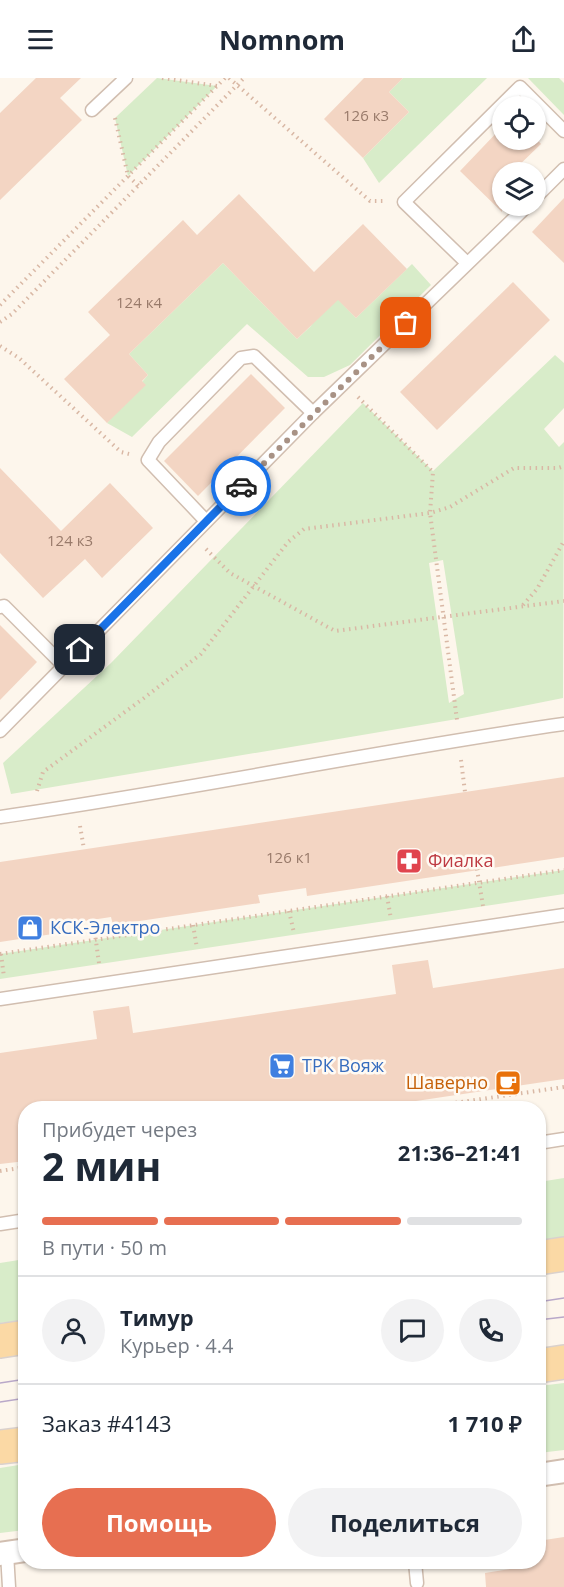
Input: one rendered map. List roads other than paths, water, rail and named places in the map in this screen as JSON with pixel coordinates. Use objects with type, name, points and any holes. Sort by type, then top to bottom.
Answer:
[{"type":"main road","points":[[546,1257],[564,1254]]},
{"type":"main road","points":[[0,1341],[18,1338]]},
{"type":"main road","points":[[546,1365],[564,1362]]},
{"type":"main road","points":[[0,1448],[18,1445]]},
{"type":"street","points":[[546,1474],[564,1471]]},
{"type":"lane","points":[[92,110],[126,78]]},
{"type":"lane","points":[[467,263],[404,202],[520,87],[564,131]]},
{"type":"lane","points":[[546,187],[564,169]]},
{"type":"lane","points":[[0,731],[313,413],[516,216]]},
{"type":"lane","points":[[206,521],[148,460],[159,442],[241,358],[254,356],[313,413]]},
{"type":"lane","points":[[0,607],[4,606],[63,666]]},
{"type":"lane","points":[[0,817],[458,739],[564,724]]},
{"type":"lane","points":[[0,999],[564,915]]},
{"type":"lane","points":[[546,1142],[564,1139]]},
{"type":"lane","points":[[0,1224],[18,1221]]},
{"type":"lane","points":[[9,1587],[11,1552]]},
{"type":"lane","points":[[416,1569],[417,1583]]},
{"type":"tram line","points":[[546,1301],[564,1298]]},
{"type":"tram line","points":[[546,1319],[564,1317]]},
{"type":"tram line","points":[[0,1383],[18,1380]]},
{"type":"tram line","points":[[0,1402],[18,1399]]},
{"type":"place","name":"Фиалка","points":[[409,861]]},
{"type":"place","name":"КСК-Электро","points":[[30,928]]},
{"type":"place","name":"ТРК Вояж","points":[[282,1066]]},
{"type":"place","name":"Шаверно","points":[[508,1083]]}]
